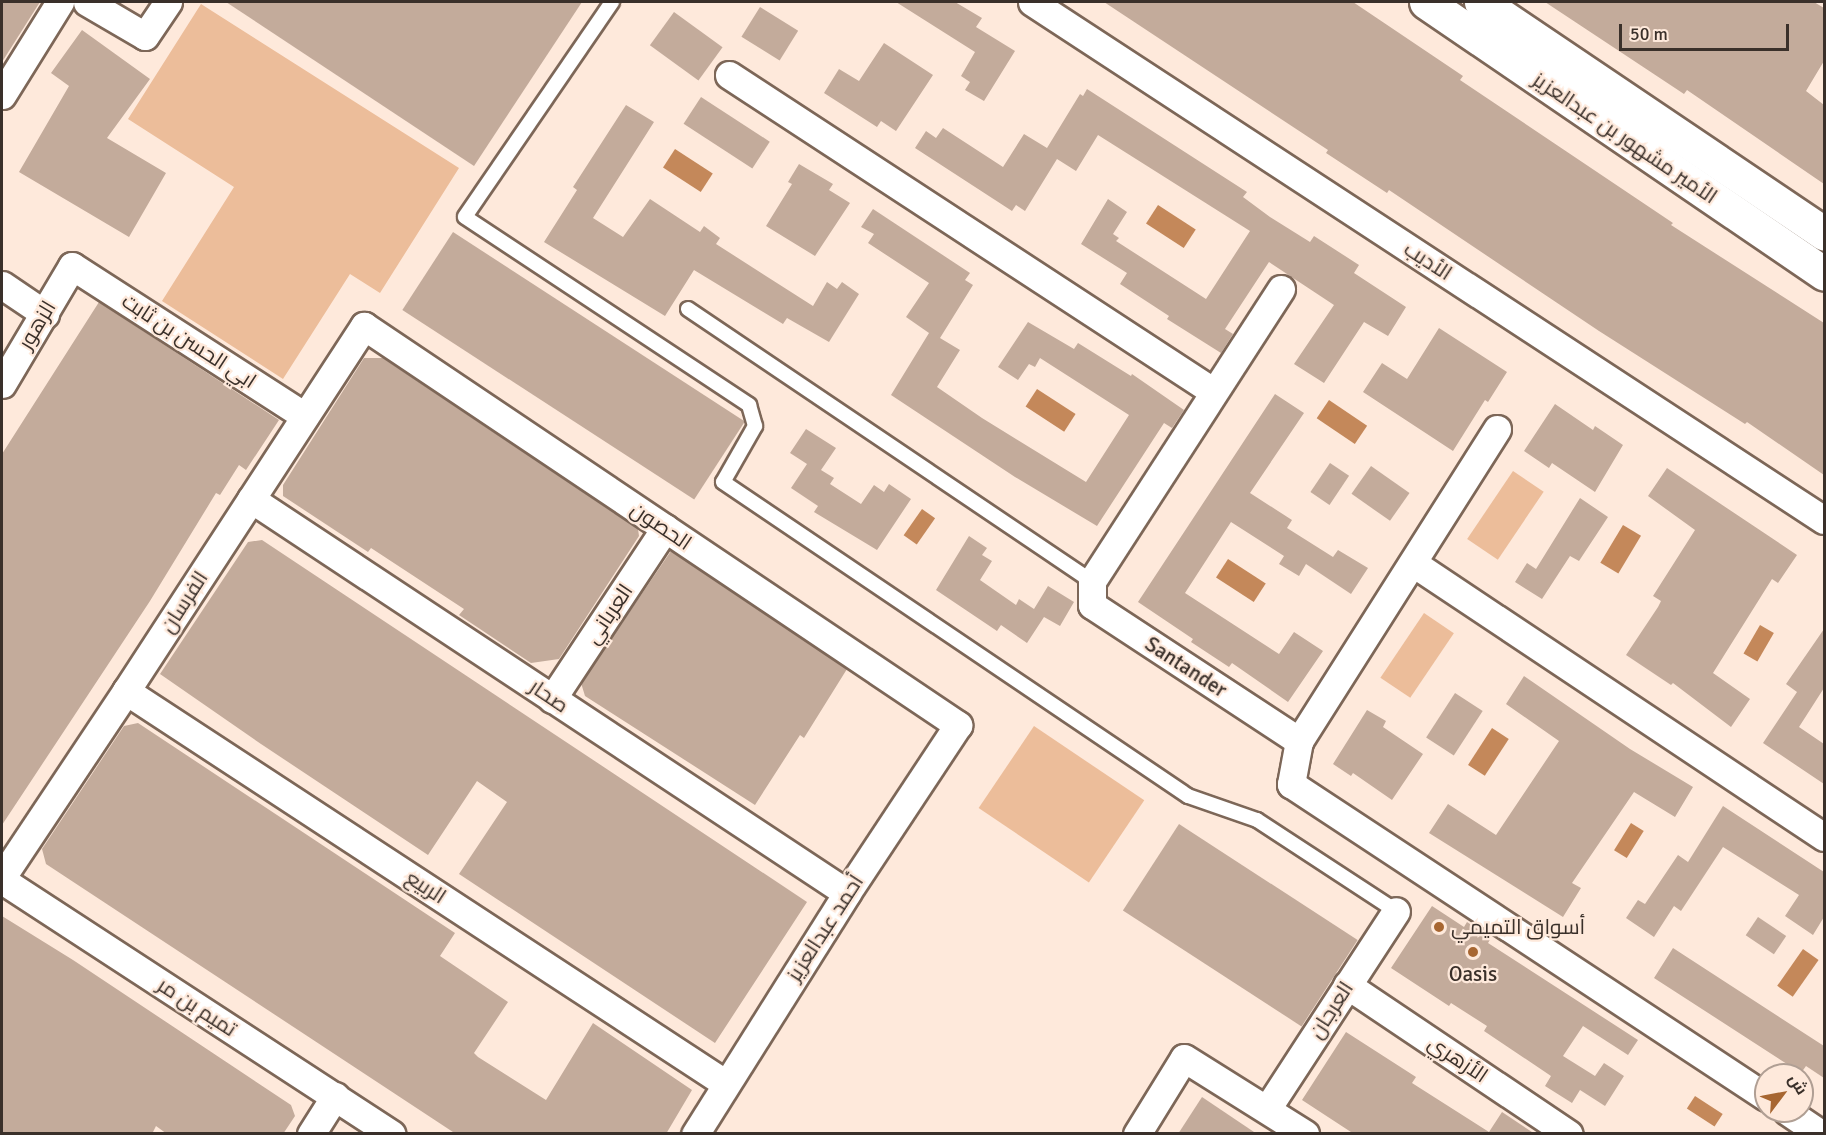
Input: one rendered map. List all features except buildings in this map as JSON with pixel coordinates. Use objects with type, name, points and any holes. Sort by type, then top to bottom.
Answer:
[{"type":"street","points":[[2,95],[60,2]]},
{"type":"street","points":[[87,2],[145,36],[168,2]]},
{"type":"street","name":"الأديب","points":[[1032,2],[1824,520]]},
{"type":"street","name":"الأمير مشهور بن عبدالعزيز","points":[[1429,2],[1824,274]]},
{"type":"street","name":"الأمير مشهور بن عبدالعزيز","points":[[1481,2],[1824,233]]},
{"type":"street","points":[[729,75],[1214,392]]},
{"type":"street","name":"الزهور","points":[[2,384],[72,266]]},
{"type":"street","name":"ابي الحسن بن ثابت","points":[[72,266],[305,416]]},
{"type":"street","points":[[2,285],[45,314]]},
{"type":"street","points":[[1092,581],[1281,289]]},
{"type":"street","name":"الفرسان","points":[[2,879],[364,326]]},
{"type":"street","name":"الحصون","points":[[364,326],[958,725]]},
{"type":"street","points":[[1497,429],[1299,741],[1291,784],[1754,1089]]},
{"type":"street","name":"صحار","points":[[251,499],[847,893]]},
{"type":"street","name":"العرباني","points":[[552,699],[665,528]]},
{"type":"street","points":[[1413,563],[1824,837]]},
{"type":"street","name":"Santander","points":[[1092,581],[1092,605],[1299,741]]},
{"type":"street","name":"الربيع","points":[[126,691],[726,1084]]},
{"type":"street","name":"أحمد عبدالعزيز","points":[[695,1134],[847,893],[958,725]]},
{"type":"street","name":"تميم بن مر","points":[[2,879],[391,1134]]},
{"type":"street","name":"العرجان","points":[[1267,1108],[1396,911]]},
{"type":"street","name":"الأزهري","points":[[1347,985],[1569,1134]]},
{"type":"street","points":[[1137,1134],[1184,1058],[1267,1108],[1305,1134]]},
{"type":"street","points":[[311,1134],[334,1096]]},
{"type":"street","points":[[1805,1123],[1821,1134]]},
{"type":"lane","points":[[612,2],[465,217],[749,405],[755,426],[723,482],[1188,796],[1257,820],[1396,911]]},
{"type":"lane","points":[[688,309],[1092,581]]},
{"type":"shaded area","points":[[201,4],[459,168],[380,293],[350,274],[283,379],[162,301],[234,187],[128,119]]},
{"type":"shaded area","points":[[675,149],[713,174],[701,192],[663,167]]},
{"type":"shaded area","points":[[1158,205],[1196,230],[1184,248],[1146,223]]},
{"type":"shaded area","points":[[1037,389],[1076,414],[1064,432],[1026,407]]},
{"type":"shaded area","points":[[1329,400],[1367,426],[1355,444],[1317,418]]},
{"type":"shaded area","points":[[1513,471],[1544,492],[1498,560],[1467,539]]},
{"type":"shaded area","points":[[922,509],[935,518],[917,544],[904,535]]},
{"type":"shaded area","points":[[1623,525],[1641,536],[1618,574],[1600,563]]},
{"type":"shaded area","points":[[1228,559],[1266,584],[1254,602],[1216,577]]},
{"type":"shaded area","points":[[1424,613],[1454,633],[1410,698],[1380,678]]},
{"type":"shaded area","points":[[1760,625],[1774,633],[1757,662],[1744,654]]},
{"type":"shaded area","points":[[1034,726],[1144,800],[1089,882],[979,808]]},
{"type":"shaded area","points":[[1492,728],[1509,739],[1485,776],[1468,765]]},
{"type":"shaded area","points":[[1631,823],[1644,831],[1627,858],[1614,850]]},
{"type":"shaded area","points":[[1803,949],[1819,960],[1793,997],[1777,986]]},
{"type":"shaded area","points":[[1695,1096],[1723,1114],[1715,1127],[1687,1109]]},
{"type":"place","name":"أسواق التميمي","points":[[1439,927]]},
{"type":"place","name":"Oasis","points":[[1473,952]]}]
